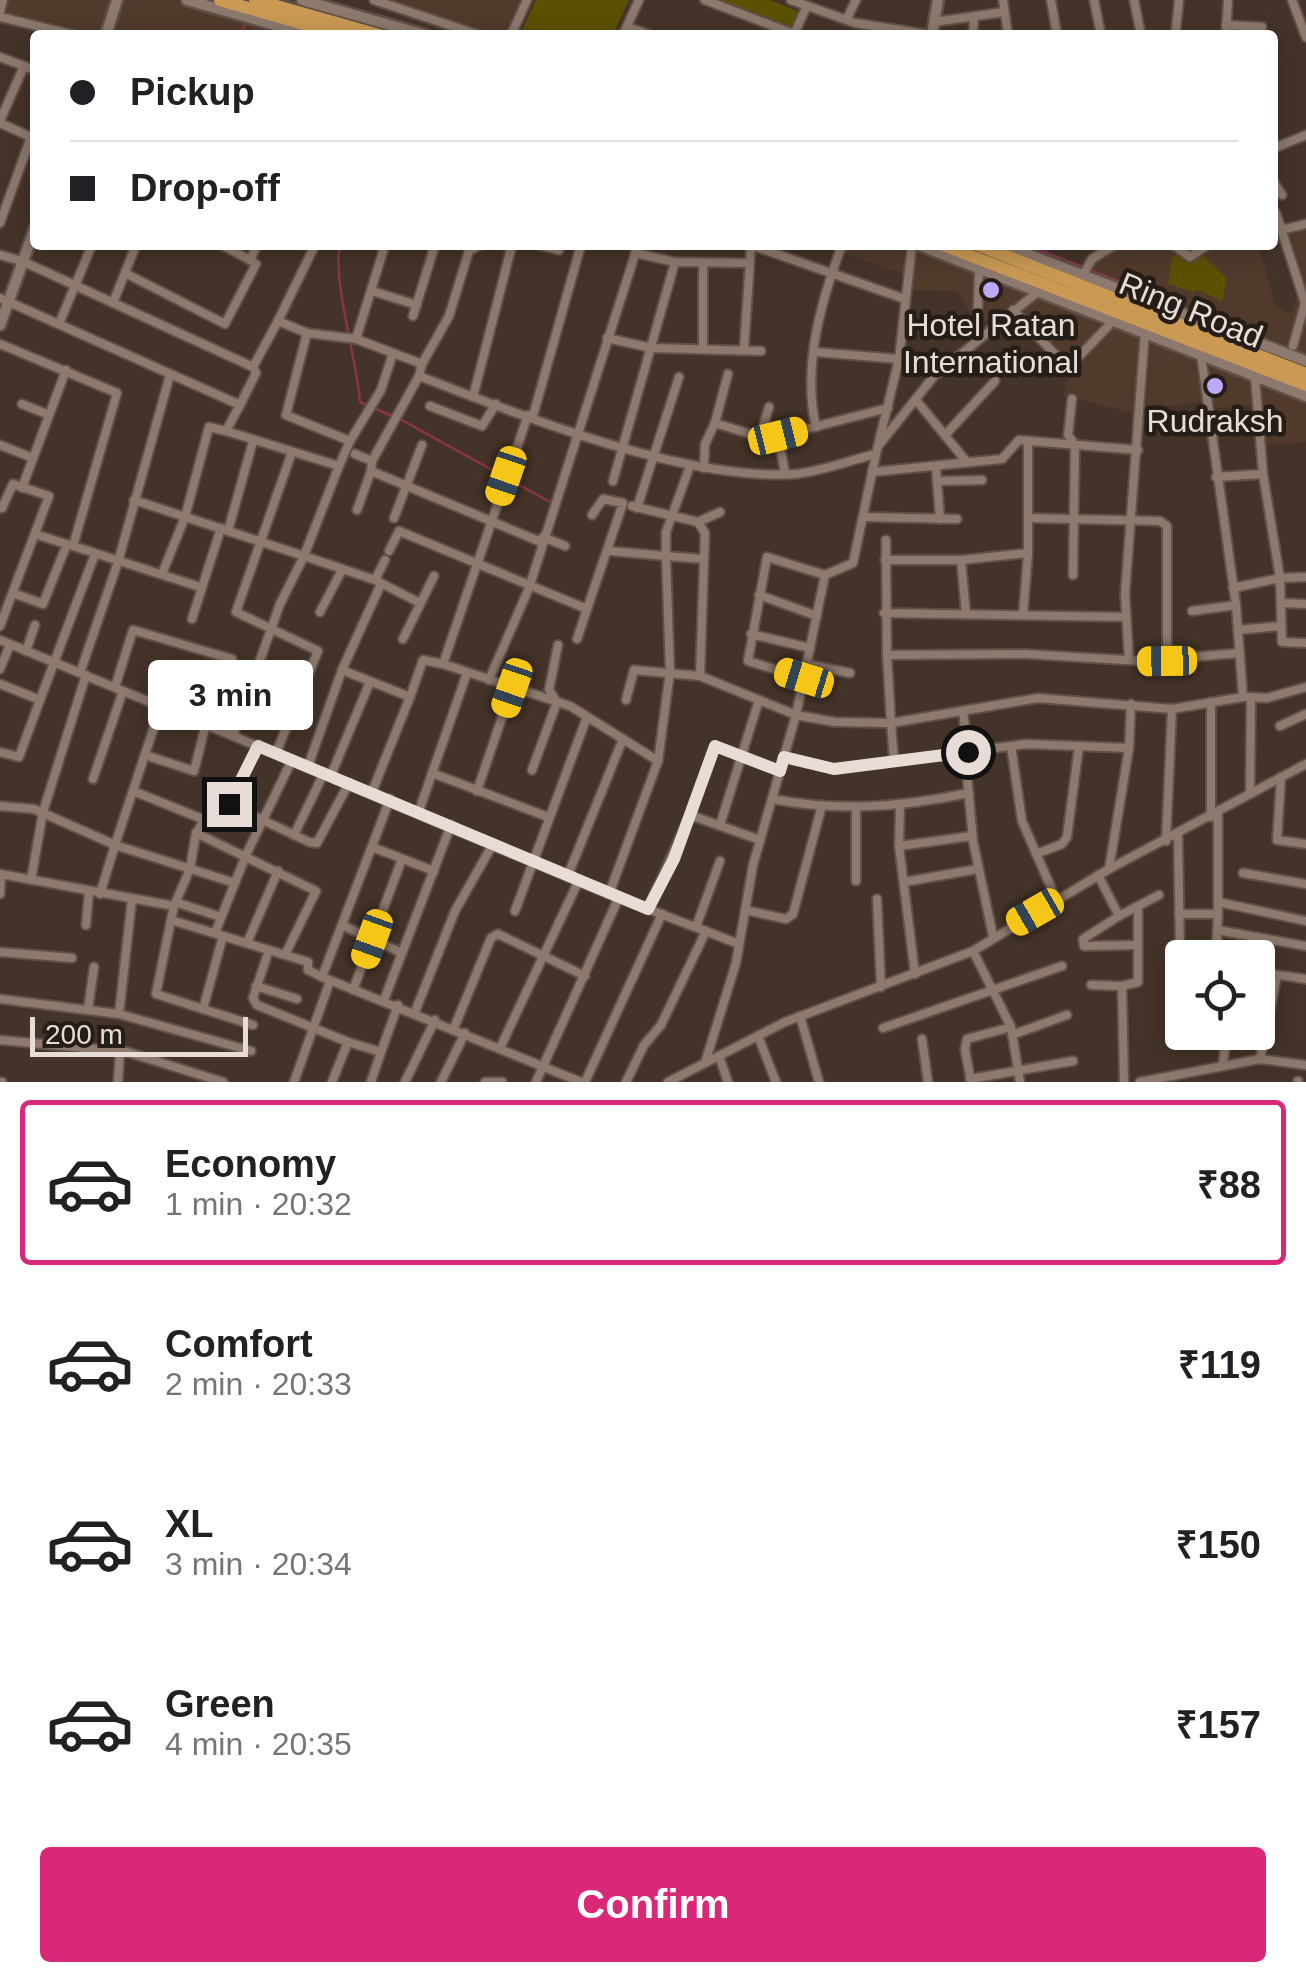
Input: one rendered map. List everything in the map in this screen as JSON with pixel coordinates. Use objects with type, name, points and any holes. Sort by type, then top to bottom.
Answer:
[{"type":"highway","points":[[220,0],[299,30]]},
{"type":"highway","points":[[255,0],[361,30]]},
{"type":"highway","name":"Ring Road","points":[[955,250],[1121,317],[1150,315],[1306,384]]},
{"type":"highway","name":"Ring Road","points":[[990,250],[1306,374]]},
{"type":"street","points":[[3,0],[0,14],[56,30]]},
{"type":"street","points":[[108,30],[117,0]]},
{"type":"street","points":[[187,0],[297,30]]},
{"type":"street","points":[[302,0],[411,30]]},
{"type":"street","points":[[513,30],[527,0]]},
{"type":"street","points":[[625,30],[639,0]]},
{"type":"street","points":[[704,0],[783,30]]},
{"type":"street","points":[[791,0],[850,22],[924,30]]},
{"type":"street","points":[[850,30],[856,0]]},
{"type":"street","points":[[933,30],[938,0]]},
{"type":"street","points":[[1004,0],[1007,30]]},
{"type":"street","points":[[1051,0],[1056,30]]},
{"type":"street","points":[[1134,0],[1139,30]]},
{"type":"street","points":[[1176,29],[1178,0]]},
{"type":"street","points":[[1228,0],[1226,30],[1262,27]]},
{"type":"street","points":[[1304,0],[1292,1],[1306,37]]},
{"type":"street","points":[[374,17],[376,1],[464,30]]},
{"type":"street","points":[[1096,1],[1100,30]]},
{"type":"street","points":[[796,30],[807,6]]},
{"type":"street","points":[[936,30],[1004,12]]},
{"type":"street","points":[[973,30],[974,17]]},
{"type":"street","points":[[0,58],[30,68]]},
{"type":"street","points":[[24,66],[0,122],[30,137]]},
{"type":"street","points":[[1278,147],[1306,135]]},
{"type":"street","points":[[0,222],[30,146]]},
{"type":"street","points":[[1278,189],[1282,195]]},
{"type":"street","points":[[1278,220],[1305,302],[1294,346]]},
{"type":"street","points":[[1281,230],[1306,224]]},
{"type":"street","points":[[0,325],[4,299],[30,241]]},
{"type":"street","points":[[59,324],[90,250]]},
{"type":"street","points":[[114,303],[134,250]]},
{"type":"street","points":[[125,273],[225,324],[256,264],[231,250]]},
{"type":"street","points":[[250,260],[255,250]]},
{"type":"street","points":[[226,431],[313,250]]},
{"type":"street","points":[[356,339],[384,250]]},
{"type":"street","points":[[413,316],[434,250]]},
{"type":"street","points":[[357,510],[372,466],[448,316],[471,250]]},
{"type":"street","points":[[472,397],[511,250]]},
{"type":"street","points":[[443,664],[530,416],[580,250]]},
{"type":"street","points":[[488,680],[529,588],[637,250]]},
{"type":"street","points":[[640,250],[675,262],[748,263]]},
{"type":"street","points":[[744,349],[750,250]]},
{"type":"street","points":[[765,250],[906,299]]},
{"type":"street","points":[[816,426],[810,400],[820,306],[840,250]]},
{"type":"street","points":[[804,678],[748,661],[767,557],[825,575],[854,563],[900,360],[914,250]]},
{"type":"street","points":[[930,250],[1121,317],[1067,368],[1013,310]]},
{"type":"street","points":[[1023,250],[1087,267],[1201,355],[1306,396]]},
{"type":"street","points":[[1086,250],[1087,267]]},
{"type":"street","points":[[1087,267],[1109,250]]},
{"type":"street","points":[[0,256],[22,261],[254,367]]},
{"type":"street","points":[[613,481],[675,262]]},
{"type":"street","points":[[703,263],[703,348]]},
{"type":"street","points":[[976,338],[979,267]]},
{"type":"street","points":[[420,376],[472,397],[690,466],[785,473],[877,450],[934,376],[976,338],[1040,290]]},
{"type":"street","points":[[372,291],[417,305]]},
{"type":"street","points":[[4,299],[240,405]]},
{"type":"street","points":[[1150,315],[1306,361]]},
{"type":"street","points":[[1129,660],[1126,617],[1131,522],[1150,315]]},
{"type":"street","points":[[278,321],[307,333],[356,339],[422,364]]},
{"type":"street","points":[[307,333],[286,415],[350,441]]},
{"type":"street","points":[[607,338],[652,348],[761,351]]},
{"type":"street","points":[[0,344],[117,392],[70,545],[43,604],[13,592]]},
{"type":"street","points":[[814,352],[900,360]]},
{"type":"street","points":[[234,736],[272,630],[339,466],[381,390],[393,353]]},
{"type":"street","points":[[1201,355],[1247,697],[1250,794]]},
{"type":"street","points":[[1,510],[33,458],[66,370]]},
{"type":"street","points":[[704,468],[705,444],[728,374]]},
{"type":"street","points":[[30,880],[42,812],[170,375]]},
{"type":"street","points":[[1255,376],[1264,474],[1280,578],[1282,642],[1306,643]]},
{"type":"street","points":[[637,508],[679,377]]},
{"type":"street","points":[[948,433],[995,381]]},
{"type":"street","points":[[1072,399],[1068,435],[1076,445],[1072,575]]},
{"type":"street","points":[[916,400],[948,433],[966,462]]},
{"type":"street","points":[[22,404],[49,415]]},
{"type":"street","points":[[430,406],[482,426],[496,404]]},
{"type":"street","points":[[760,437],[769,407]]},
{"type":"street","points":[[715,423],[760,437],[778,436],[888,408]]},
{"type":"street","points":[[162,574],[185,516],[208,428],[339,466]]},
{"type":"street","points":[[778,436],[785,473]]},
{"type":"street","points":[[872,472],[1002,459],[1019,440],[1138,450]]},
{"type":"street","points":[[192,618],[253,441]]},
{"type":"street","points":[[1022,615],[1028,553],[1028,442]]},
{"type":"street","points":[[0,445],[33,458]]},
{"type":"street","points":[[394,518],[422,445]]},
{"type":"street","points":[[276,753],[318,651],[236,612],[264,542],[292,452]]},
{"type":"street","points":[[355,454],[404,487],[490,523],[565,546]]},
{"type":"street","points":[[609,894],[658,761],[670,672],[666,556],[671,519],[690,466]]},
{"type":"street","points":[[936,468],[940,519]]},
{"type":"street","points":[[1216,477],[1264,474]]},
{"type":"street","points":[[0,480],[49,496],[0,626]]},
{"type":"street","points":[[940,481],[982,480]]},
{"type":"street","points":[[592,514],[603,499],[671,519],[698,522],[720,512]]},
{"type":"street","points":[[134,500],[378,582],[420,603]]},
{"type":"street","points":[[577,639],[610,551],[623,503]]},
{"type":"street","points":[[863,518],[957,519]]},
{"type":"street","points":[[1028,518],[1160,521],[1170,536],[1167,661]]},
{"type":"street","points":[[698,522],[705,533],[700,676]]},
{"type":"street","points":[[308,766],[399,531],[587,610]]},
{"type":"street","points":[[34,534],[200,587]]},
{"type":"street","points":[[886,540],[884,613],[894,761]]},
{"type":"street","points":[[610,551],[703,560]]},
{"type":"street","points":[[885,560],[960,560],[1028,553]]},
{"type":"street","points":[[0,752],[20,757],[95,554]]},
{"type":"street","points":[[960,560],[966,614]]},
{"type":"street","points":[[320,612],[342,570]]},
{"type":"street","points":[[704,1064],[739,944],[760,840],[796,714],[825,575]]},
{"type":"street","points":[[403,639],[434,576]]},
{"type":"street","points":[[1233,588],[1306,577]]},
{"type":"street","points":[[759,596],[816,616]]},
{"type":"street","points":[[1281,604],[1306,604]]},
{"type":"street","points":[[1192,612],[1236,606]]},
{"type":"street","points":[[884,613],[1126,617]]},
{"type":"street","points":[[26,651],[34,625]]},
{"type":"street","points":[[1238,630],[1282,626]]},
{"type":"street","points":[[92,778],[133,630],[232,659],[206,724],[194,772],[144,755]]},
{"type":"street","points":[[751,634],[810,648]]},
{"type":"street","points":[[0,640],[609,894],[739,944]]},
{"type":"street","points":[[0,669],[10,644]]},
{"type":"street","points":[[557,702],[549,690],[558,646]]},
{"type":"street","points":[[887,654],[1024,654],[1167,661],[1240,653]]},
{"type":"street","points":[[372,792],[423,660],[557,702],[658,761]]},
{"type":"street","points":[[806,664],[850,673]]},
{"type":"street","points":[[342,670],[410,697]]},
{"type":"street","points":[[626,700],[634,670],[700,676],[796,714],[835,722],[891,723],[1038,698],[1172,709],[1306,687]]},
{"type":"street","points":[[419,812],[468,673]]},
{"type":"street","points":[[294,835],[328,774],[370,682]]},
{"type":"street","points":[[0,684],[40,700]]},
{"type":"street","points":[[477,790],[512,688]]},
{"type":"street","points":[[720,826],[759,700]]},
{"type":"street","points":[[532,770],[557,702]]},
{"type":"street","points":[[1211,702],[1217,940]]},
{"type":"street","points":[[1109,869],[1129,748],[1131,704]]},
{"type":"street","points":[[86,925],[161,706]]},
{"type":"street","points":[[1166,840],[1172,709]]},
{"type":"street","points":[[963,712],[972,836],[993,936]]},
{"type":"street","points":[[1280,726],[1306,714]]},
{"type":"street","points":[[515,911],[587,717]]},
{"type":"street","points":[[568,875],[623,739]]},
{"type":"street","points":[[258,746],[229,804],[262,822],[317,843],[348,783]]},
{"type":"street","points":[[648,909],[690,815],[715,746],[780,771]]},
{"type":"street","points":[[784,757],[834,769],[1011,746],[1129,748]]},
{"type":"street","points":[[1011,746],[1022,822],[1056,900]]},
{"type":"street","points":[[1036,854],[1062,844],[1068,837],[1079,746]]},
{"type":"street","points":[[202,1009],[221,917],[292,760]]},
{"type":"street","points":[[668,1082],[800,1016],[973,951],[1109,869],[1306,764]]},
{"type":"street","points":[[432,774],[548,818]]},
{"type":"street","points":[[1281,778],[1277,840],[1306,844]]},
{"type":"street","points":[[133,791],[204,820],[196,834],[190,868],[171,920],[156,994],[253,1025]]},
{"type":"street","points":[[772,799],[821,808],[900,807],[969,793]]},
{"type":"street","points":[[294,1082],[316,1026],[342,925],[390,800]]},
{"type":"street","points":[[0,806],[42,812],[115,845],[235,883]]},
{"type":"street","points":[[900,807],[899,846],[915,974]]},
{"type":"street","points":[[745,910],[786,919],[792,914],[821,808]]},
{"type":"street","points":[[856,808],[856,881]]},
{"type":"street","points":[[690,815],[760,840]]},
{"type":"street","points":[[384,1000],[451,825]]},
{"type":"street","points":[[196,834],[316,890],[286,955]]},
{"type":"street","points":[[1178,834],[1180,940]]},
{"type":"street","points":[[899,846],[972,836]]},
{"type":"street","points":[[415,1012],[455,910],[493,844]]},
{"type":"street","points":[[372,847],[434,872]]},
{"type":"street","points":[[354,990],[402,859]]},
{"type":"street","points":[[696,928],[720,862]]},
{"type":"street","points":[[904,882],[978,869]]},
{"type":"street","points":[[247,944],[278,871]]},
{"type":"street","points":[[1243,873],[1306,884]]},
{"type":"street","points":[[0,894],[1,874],[132,900],[176,904],[221,917]]},
{"type":"street","points":[[1098,876],[1119,916]]},
{"type":"street","points":[[500,1048],[579,880]]},
{"type":"street","points":[[1138,945],[1084,946],[1082,938],[1159,895]]},
{"type":"street","points":[[536,1082],[619,898]]},
{"type":"street","points":[[877,898],[881,986]]},
{"type":"street","points":[[119,1014],[132,900]]},
{"type":"street","points":[[1218,902],[1306,921]]},
{"type":"street","points":[[1091,984],[1122,986],[1138,982],[1138,907]]},
{"type":"street","points":[[171,920],[308,962],[308,970],[326,979],[398,1004],[582,1082],[662,914]]},
{"type":"street","points":[[1179,914],[1218,914]]},
{"type":"street","points":[[342,925],[402,953]]},
{"type":"street","points":[[1217,930],[1306,946]]},
{"type":"street","points":[[626,1082],[644,1045],[661,1025],[706,931]]},
{"type":"street","points":[[454,1028],[491,938],[498,934],[585,976]]},
{"type":"street","points":[[269,950],[252,998],[257,1005],[381,1052]]},
{"type":"street","points":[[973,951],[1011,1031],[1020,1082]]},
{"type":"street","points":[[0,952],[72,958]]},
{"type":"street","points":[[883,1028],[1062,966]]},
{"type":"street","points":[[88,1010],[94,967]]},
{"type":"street","points":[[1260,1059],[1277,975],[1306,979]]},
{"type":"street","points":[[256,986],[298,999]]},
{"type":"street","points":[[1122,986],[1124,1082]]},
{"type":"street","points":[[0,999],[119,1014],[251,1051]]},
{"type":"street","points":[[371,1082],[398,1004]]},
{"type":"street","points":[[1066,1015],[968,1039],[964,1049],[970,1080],[1073,1060]]},
{"type":"street","points":[[210,1039],[217,1016]]},
{"type":"street","points":[[800,1016],[819,1082]]},
{"type":"street","points":[[405,1082],[435,1020]]},
{"type":"street","points":[[441,1082],[465,1033]]},
{"type":"street","points":[[758,1036],[776,1082]]},
{"type":"street","points":[[922,1039],[928,1082]]},
{"type":"street","points":[[0,1040],[120,1051],[200,1079],[223,1082]]},
{"type":"street","points":[[332,1082],[348,1042]]},
{"type":"street","points":[[1223,1064],[1225,1050]]},
{"type":"street","points":[[118,1082],[120,1051]]},
{"type":"street","points":[[719,1056],[728,1082]]},
{"type":"street","points":[[1140,1082],[1260,1059],[1306,1064]]},
{"type":"street","points":[[692,1071],[692,1082]]},
{"type":"street","points":[[485,1082],[502,1082]]},
{"type":"shaded area","points":[[0,0],[182,0],[282,30],[70,30],[0,12]]},
{"type":"shaded area","points":[[382,0],[525,0],[512,30],[469,30]]},
{"type":"shaded area","points":[[536,0],[629,0],[615,30],[522,30]]},
{"type":"shaded area","points":[[711,0],[770,0],[802,13],[794,30]]},
{"type":"shaded area","points":[[1306,229],[1306,353],[1093,269],[1097,259],[1112,250],[1260,250],[1275,306],[1291,314],[1299,291],[1284,234]]},
{"type":"shaded area","points":[[834,250],[908,250],[905,274]]},
{"type":"shaded area","points":[[914,250],[925,250],[1145,337],[1139,415],[1063,395],[1072,371],[1018,310],[992,321],[974,319],[957,291],[908,290]]},
{"type":"shaded area","points":[[1180,254],[1193,261],[1202,254],[1227,279],[1222,301],[1196,289],[1194,292],[1168,284],[1172,257]]},
{"type":"shaded area","points":[[1151,336],[1253,379],[1254,405],[1210,409],[1202,402],[1146,409]]},
{"type":"shaded area","points":[[1257,380],[1306,399],[1306,442],[1265,445]]},
{"type":"waterway","points":[[321,0],[427,30]]},
{"type":"waterway","points":[[240,20],[245,23],[243,30]]},
{"type":"waterway","points":[[339,250],[339,278],[360,402],[392,416]]},
{"type":"waterway","points":[[1040,250],[1134,287]]},
{"type":"waterway","points":[[1224,323],[1301,353]]},
{"type":"waterway","points":[[400,419],[550,502]]},
{"type":"place","name":"Hotel Ratan International","points":[[991,290]]},
{"type":"place","name":"Rudraksh","points":[[1215,386]]},
{"type":"route","points":[[229,804],[258,746],[648,909],[674,859],[715,746],[780,771],[784,757],[834,769],[968,752]]}]
